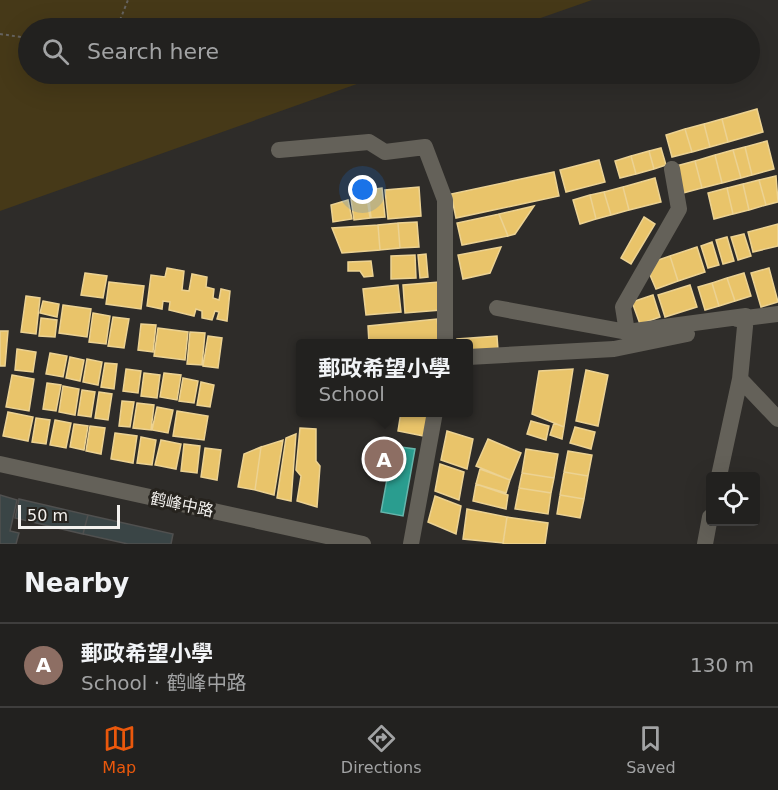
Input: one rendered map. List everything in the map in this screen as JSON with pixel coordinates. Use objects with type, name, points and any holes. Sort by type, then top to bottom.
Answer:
[{"type":"street","points":[[279,150],[369,142],[385,152],[424,147],[445,200],[445,339]]},
{"type":"street","points":[[627,332],[623,307],[679,208],[672,170]]},
{"type":"street","points":[[497,308],[627,332],[746,316],[778,314]]},
{"type":"street","points":[[473,357],[614,349],[713,328],[746,316]]},
{"type":"street","points":[[720,472],[740,380],[746,316]]},
{"type":"street","points":[[740,380],[778,419]]},
{"type":"street","points":[[411,544],[434,417]]},
{"type":"street","name":"鹤峰中路","points":[[0,464],[363,544]]},
{"type":"street","points":[[705,544],[709,526]]},
{"type":"path","points":[[121,18],[128,0]]},
{"type":"path","points":[[0,34],[18,37]]},
{"type":"shaded area","points":[[0,0],[592,0],[541,18],[18,18],[18,84],[357,84],[0,211]]},
{"type":"building: Homes","points":[[757,109],[763,132],[728,142],[722,119]]},
{"type":"building: Homes","points":[[722,119],[728,142],[710,147],[704,124]]},
{"type":"building: Homes","points":[[704,124],[710,147],[692,152],[685,129]]},
{"type":"building: Homes","points":[[685,129],[692,152],[672,157],[666,135]]},
{"type":"building: Homes","points":[[767,141],[774,169],[752,175],[745,147]]},
{"type":"building: Homes","points":[[745,147],[752,175],[741,178],[733,150]]},
{"type":"building: Homes","points":[[661,148],[666,165],[654,169],[649,151]]},
{"type":"building: Homes","points":[[733,150],[741,178],[722,183],[715,155]]},
{"type":"building: Homes","points":[[649,151],[654,169],[636,174],[631,156]]},
{"type":"building: Homes","points":[[715,155],[722,183],[702,188],[695,161]]},
{"type":"building: Homes","points":[[631,156],[636,174],[620,178],[615,161]]},
{"type":"building: Homes","points":[[599,160],[605,182],[566,192],[560,170]]},
{"type":"building: Homes","points":[[695,161],[702,188],[683,193],[676,166]]},
{"type":"building: Homes","points":[[554,172],[559,196],[456,218],[451,194]]},
{"type":"building: Homes","points":[[776,176],[778,202],[766,205],[759,180]]},
{"type":"building: Homes","points":[[655,178],[661,202],[629,210],[623,187]]},
{"type":"building: Homes","points":[[759,180],[766,205],[749,210],[743,184]]},
{"type":"building: Homes","points":[[743,184],[749,210],[733,214],[727,188]]},
{"type":"building: Homes","points":[[419,187],[421,216],[388,219],[385,190]]},
{"type":"building: Homes","points":[[623,187],[629,210],[611,215],[604,192]]},
{"type":"building: Homes","points":[[382,188],[385,217],[371,218],[368,190]]},
{"type":"building: Homes","points":[[727,188],[733,214],[714,219],[708,193]]},
{"type":"building: Homes","points":[[361,190],[366,190],[370,218],[354,220],[351,199]]},
{"type":"building: Homes","points":[[604,192],[611,215],[596,219],[590,195]]},
{"type":"building: Homes","points":[[590,195],[596,219],[580,224],[573,200]]},
{"type":"building: Homes","points":[[348,200],[352,219],[333,222],[331,205]]},
{"type":"building: Homes","points":[[534,206],[515,234],[508,236],[499,214]]},
{"type":"building: Homes","points":[[499,214],[508,236],[462,245],[457,223]]},
{"type":"building: Homes","points":[[644,217],[655,224],[631,264],[621,258]]},
{"type":"building: Homes","points":[[417,222],[419,247],[400,248],[398,223]]},
{"type":"building: Homes","points":[[398,223],[400,248],[380,250],[378,225]]},
{"type":"building: Homes","points":[[778,224],[778,246],[753,252],[748,232]]},
{"type":"building: Homes","points":[[378,225],[380,250],[342,253],[332,228]]},
{"type":"building: Homes","points":[[744,234],[751,256],[738,260],[731,237]]},
{"type":"building: Homes","points":[[727,237],[734,261],[723,264],[716,240]]},
{"type":"building: Homes","points":[[712,242],[719,265],[708,268],[701,246]]},
{"type":"building: Homes","points":[[501,247],[490,273],[463,279],[458,255]]},
{"type":"building: Homes","points":[[697,247],[705,272],[678,281],[670,256]]},
{"type":"building: Homes","points":[[426,254],[428,277],[420,278],[418,255]]},
{"type":"building: Homes","points":[[415,255],[416,278],[391,279],[391,256]]},
{"type":"building: Homes","points":[[670,256],[678,281],[656,289],[650,275],[658,260]]},
{"type":"building: Homes","points":[[371,261],[373,276],[364,277],[360,271],[348,271],[348,262]]},
{"type":"building: Homes","points":[[167,268],[184,271],[182,290],[189,291],[192,274],[207,277],[206,287],[214,289],[213,298],[219,300],[221,289],[230,291],[227,321],[217,319],[219,312],[215,311],[212,320],[202,318],[202,311],[196,309],[194,316],[169,310],[170,302],[163,301],[162,309],[147,306],[151,275],[165,277]]},
{"type":"building: Homes","points":[[769,268],[778,302],[761,307],[751,273]]},
{"type":"building: Homes","points":[[85,273],[107,276],[103,298],[81,295]]},
{"type":"building: Homes","points":[[744,273],[751,296],[735,301],[727,278]]},
{"type":"building: Homes","points":[[727,278],[735,301],[719,306],[712,283]]},
{"type":"building: Homes","points":[[109,282],[144,286],[141,309],[106,304]]},
{"type":"building: Homes","points":[[439,282],[441,310],[405,313],[403,285]]},
{"type":"building: Homes","points":[[712,283],[719,306],[705,310],[698,287]]},
{"type":"building: Homes","points":[[398,285],[401,312],[366,315],[363,289]]},
{"type":"building: Homes","points":[[690,285],[697,307],[665,317],[658,295]]},
{"type":"building: Homes","points":[[653,295],[660,317],[640,324],[632,302]]},
{"type":"building: Homes","points":[[26,296],[40,298],[36,334],[21,332]]},
{"type":"building: Homes","points":[[43,301],[59,304],[57,317],[40,313]]},
{"type":"building: Homes","points":[[63,305],[91,309],[87,337],[59,333]]},
{"type":"building: Homes","points":[[93,313],[110,316],[106,344],[89,342]]},
{"type":"building: Homes","points":[[113,317],[129,319],[124,348],[108,346]]},
{"type":"building: Homes","points":[[41,318],[57,320],[55,337],[39,336]]},
{"type":"building: Homes","points":[[437,319],[439,339],[369,339],[368,326]]},
{"type":"building: Homes","points":[[141,324],[156,325],[153,352],[138,350]]},
{"type":"building: Homes","points":[[158,328],[188,332],[185,360],[154,356]]},
{"type":"building: Homes","points":[[0,331],[8,331],[5,366],[0,366]]},
{"type":"building: Homes","points":[[190,332],[205,333],[202,365],[187,364]]},
{"type":"building: Homes","points":[[208,336],[222,338],[218,368],[203,366]]},
{"type":"building: Homes","points":[[497,336],[498,350],[473,352],[473,339],[457,339]]},
{"type":"building: Homes","points":[[17,349],[36,352],[33,372],[15,370]]},
{"type":"building: Homes","points":[[50,353],[67,356],[63,377],[46,374]]},
{"type":"building: Homes","points":[[70,357],[84,360],[80,381],[66,378]]},
{"type":"building: Homes","points":[[87,359],[102,362],[98,385],[83,382]]},
{"type":"building: Homes","points":[[105,363],[117,364],[114,389],[101,387]]},
{"type":"building: Homes","points":[[126,369],[141,371],[138,393],[123,391]]},
{"type":"building: Homes","points":[[573,369],[564,427],[532,414],[539,371]]},
{"type":"building: Homes","points":[[586,370],[608,375],[598,426],[576,421]]},
{"type":"building: Homes","points":[[144,373],[160,375],[157,398],[141,396]]},
{"type":"building: Homes","points":[[164,373],[181,375],[177,400],[160,397]]},
{"type":"building: Homes","points":[[12,375],[34,379],[29,411],[6,407]]},
{"type":"building: Homes","points":[[183,378],[198,381],[194,403],[179,401]]},
{"type":"building: Homes","points":[[201,382],[214,385],[210,407],[197,405]]},
{"type":"building: Homes","points":[[47,383],[61,385],[56,411],[43,409]]},
{"type":"building: Homes","points":[[63,386],[79,389],[75,415],[59,412]]},
{"type":"building: Homes","points":[[82,390],[95,392],[91,417],[78,415]]},
{"type":"building: Homes","points":[[99,392],[112,394],[108,420],[95,418]]},
{"type":"building: Homes","points":[[122,401],[134,402],[130,427],[119,426]]},
{"type":"building: Homes","points":[[137,403],[154,405],[151,430],[133,428]]},
{"type":"building: Homes","points":[[157,407],[173,410],[168,433],[152,430]]},
{"type":"building: Homes","points":[[177,411],[208,416],[204,440],[173,436]]},
{"type":"building: Homes","points":[[8,412],[33,417],[28,441],[3,436]]},
{"type":"building: Homes","points":[[400,417],[428,417],[424,436],[398,431]]},
{"type":"building: Homes","points":[[36,418],[50,420],[46,444],[32,442]]},
{"type":"building: Homes","points":[[55,420],[71,423],[66,448],[50,445]]},
{"type":"building: Homes","points":[[531,421],[549,426],[546,440],[527,434]]},
{"type":"building: Homes","points":[[554,423],[564,427],[562,439],[550,435]]},
{"type":"building: Homes","points":[[74,424],[88,426],[84,450],[70,447]]},
{"type":"building: Homes","points":[[90,426],[105,428],[101,454],[86,451]]},
{"type":"building: Homes","points":[[575,427],[595,432],[591,449],[570,443]]},
{"type":"building: Homes","points":[[300,428],[316,429],[316,461],[320,466],[317,507],[297,501],[301,476],[296,470]]},
{"type":"building: Homes","points":[[447,431],[473,439],[467,469],[441,460]]},
{"type":"building: Homes","points":[[115,433],[137,436],[133,463],[111,459]]},
{"type":"building: Homes","points":[[296,434],[291,501],[277,498],[286,438]]},
{"type":"building: Homes","points":[[141,437],[156,440],[152,465],[137,463]]},
{"type":"building: Homes","points":[[488,439],[521,453],[510,480],[476,466]]},
{"type":"building: Homes","points":[[161,440],[181,444],[176,469],[155,465]]},
{"type":"building: Homes","points":[[283,440],[274,495],[255,490],[261,447]]},
{"type":"building: Homes","points":[[184,444],[200,446],[197,473],[181,471]]},
{"type":"building: Homes","points":[[261,447],[255,490],[238,487],[244,454]]},
{"type":"building: Homes","points":[[205,448],[221,450],[217,480],[201,477]]},
{"type":"building: Homes","points":[[526,449],[558,454],[554,478],[522,473]]},
{"type":"building: Homes","points":[[568,451],[592,455],[588,476],[564,472]]},
{"type":"building: Homes","points":[[440,464],[464,472],[459,500],[435,491]]},
{"type":"building: Homes","points":[[480,469],[510,480],[506,493],[476,484]]},
{"type":"building: Homes","points":[[564,472],[588,476],[584,499],[560,495]]},
{"type":"building: Homes","points":[[522,473],[554,478],[551,493],[519,488]]},
{"type":"building: Homes","points":[[476,484],[508,495],[506,509],[473,501]]},
{"type":"building: Homes","points":[[519,488],[551,493],[548,514],[515,509]]},
{"type":"building: Homes","points":[[560,495],[584,499],[580,518],[557,514]]},
{"type":"building: Homes","points":[[435,496],[461,506],[456,534],[428,522]]},
{"type":"building: Homes","points":[[467,509],[507,517],[503,543],[463,539]]},
{"type":"building: Homes","points":[[507,517],[548,523],[545,544],[503,544]]},
{"type":"building: Schools","points":[[393,446],[415,449],[403,516],[381,512]]},
{"type":"building: Other","points":[[0,495],[17,500],[10,531],[19,533],[16,544],[0,544]]},
{"type":"building: Other","points":[[19,499],[88,515],[83,534],[15,518]]},
{"type":"building: Other","points":[[88,515],[173,534],[171,544],[128,544],[83,534]]},
{"type":"place","name":"郵政希望小學","points":[[384,459]]}]
